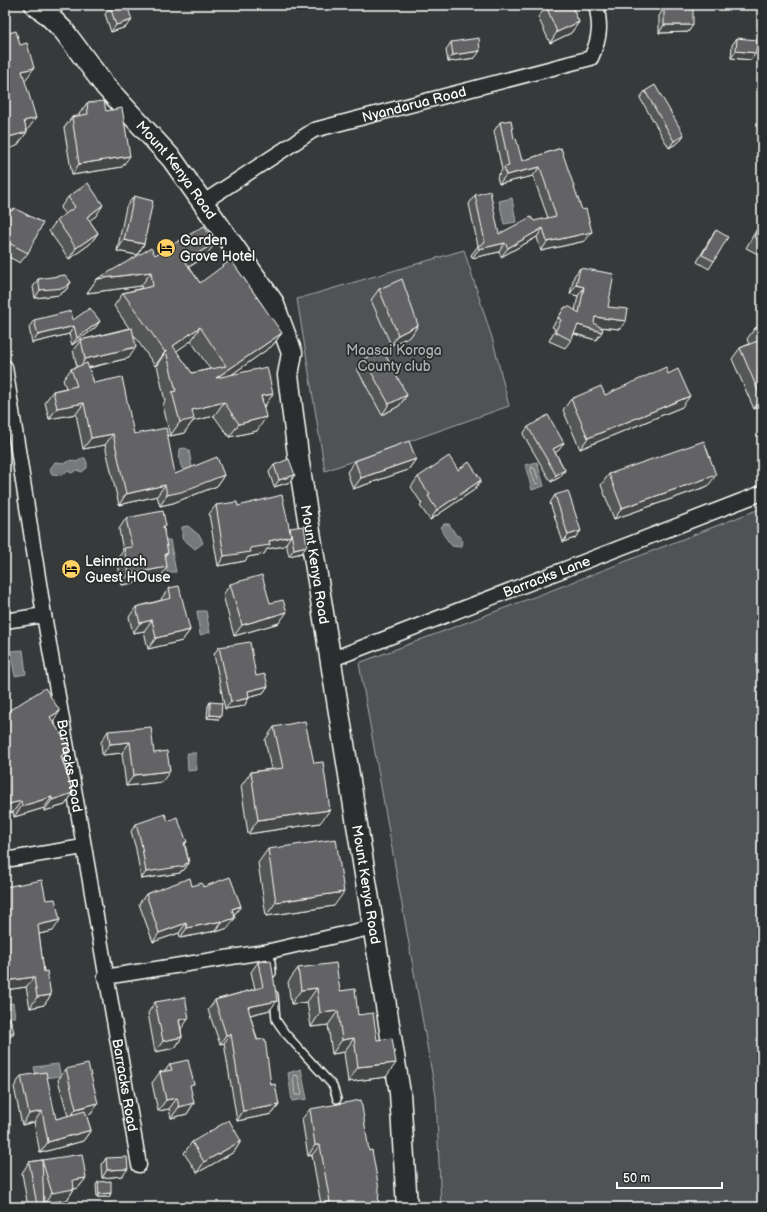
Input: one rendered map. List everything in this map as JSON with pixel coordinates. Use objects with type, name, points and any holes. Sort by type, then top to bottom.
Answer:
[{"type":"main road","name":"Mount Kenya Road","points":[[46,8],[105,86],[172,159],[273,302],[292,354],[288,374],[299,463],[400,1093],[407,1207]]},
{"type":"street","name":"Nyandarua Road","points":[[202,203],[314,130],[591,58],[598,44],[599,36],[600,22],[596,5]]},
{"type":"street","name":"Barracks Road","points":[[5,366],[44,615],[105,977],[139,1165]]},
{"type":"street","name":"Barracks Lane","points":[[330,660],[762,493]]},
{"type":"street","points":[[5,621],[44,615]]},
{"type":"street","points":[[5,860],[83,847]]},
{"type":"street","points":[[105,977],[270,951],[374,927]]},
{"type":"lane","points":[[270,951],[276,1020],[284,1033],[333,1086],[337,1099]]},
{"type":"green space","name":"Maasai Koroga County club","points":[[464,250],[493,341],[509,406],[325,471],[297,299]]},
{"type":"green space","points":[[762,508],[762,1207],[441,1207],[436,1096],[359,663],[555,589]]},
{"type":"water","points":[[512,198],[516,222],[504,224],[499,201]]},
{"type":"water","points":[[185,448],[189,450],[192,468],[185,472],[180,461],[180,449]]},
{"type":"water","points":[[82,458],[85,458],[87,468],[82,472],[76,470],[72,473],[67,471],[62,475],[52,474],[50,470],[55,462],[65,463],[71,460],[77,462]]},
{"type":"water","points":[[537,462],[544,486],[532,490],[525,465]]},
{"type":"water","points":[[444,524],[449,524],[456,535],[461,537],[462,544],[460,547],[452,546],[443,534],[441,527]]},
{"type":"water","points":[[188,526],[200,536],[203,543],[195,549],[182,538],[182,527]]},
{"type":"water","points":[[162,540],[170,540],[176,572],[167,572]]},
{"type":"water","points":[[197,611],[206,611],[210,632],[200,635]]},
{"type":"water","points":[[23,650],[26,674],[15,676],[10,651]]},
{"type":"water","points":[[187,753],[196,753],[197,770],[188,771]]},
{"type":"water","points":[[13,1003],[15,1017],[5,1017],[5,1004]]},
{"type":"water","points":[[58,1064],[61,1076],[37,1079],[34,1067]]},
{"type":"water","points":[[301,1069],[307,1099],[292,1101],[288,1073]]},
{"type":"building","points":[[127,5],[132,20],[116,25],[110,7]]},
{"type":"building","points":[[571,5],[579,22],[557,32],[546,6]]},
{"type":"building","points":[[664,8],[693,8],[693,25],[664,25]]},
{"type":"building","points":[[16,31],[20,45],[27,43],[34,68],[22,71],[36,118],[24,121],[27,132],[5,138],[5,34]]},
{"type":"building","points":[[479,38],[480,51],[453,55],[451,42]]},
{"type":"building","points":[[737,38],[757,40],[756,53],[736,51]]},
{"type":"building","points":[[655,85],[684,135],[674,141],[645,91]]},
{"type":"building","points":[[104,101],[106,111],[122,108],[130,156],[79,164],[72,117],[88,114],[87,103]]},
{"type":"building","points":[[511,120],[514,139],[516,138],[522,161],[561,148],[582,210],[586,209],[592,232],[547,242],[543,228],[508,248],[505,243],[479,249],[478,246],[485,242],[475,195],[490,191],[499,234],[531,217],[534,221],[556,216],[540,167],[506,175],[504,167],[509,166],[500,122]]},
{"type":"building","points":[[88,183],[103,205],[87,217],[98,233],[76,248],[57,220],[75,207],[68,197]]},
{"type":"building","points":[[134,196],[153,201],[144,244],[124,240]]},
{"type":"building","points":[[5,207],[12,211],[14,208],[43,223],[28,253],[5,241]]},
{"type":"building","points":[[762,222],[762,241],[754,237]]},
{"type":"building","points":[[204,226],[215,243],[185,261],[200,283],[231,260],[282,333],[216,378],[267,367],[273,394],[261,396],[266,417],[239,424],[224,402],[192,410],[194,419],[180,422],[172,392],[176,391],[166,351],[165,352],[123,293],[153,286],[151,272],[97,279],[151,248],[155,255]],"holes":[[[200,327],[226,366],[192,373],[173,346]]]},
{"type":"building","points":[[716,230],[728,237],[714,261],[702,255]]},
{"type":"building","points":[[580,268],[614,274],[608,307],[628,309],[626,321],[595,317],[594,323],[603,329],[602,332],[578,325],[571,340],[555,332],[561,320],[558,318],[565,307],[570,307],[579,313],[584,287],[576,285]]},
{"type":"building","points":[[65,275],[71,282],[64,288],[40,290],[38,279]]},
{"type":"building","points":[[402,279],[418,325],[398,335],[379,289]]},
{"type":"building","points":[[90,308],[100,321],[77,338],[74,326],[38,335],[34,320],[71,311],[73,320]]},
{"type":"building","points":[[762,325],[761,398],[740,348],[760,340],[755,328]]},
{"type":"building","points":[[132,328],[136,347],[85,359],[81,340]]},
{"type":"building","points":[[382,349],[407,395],[389,404],[364,359]]},
{"type":"building","points":[[87,363],[94,383],[122,377],[134,434],[166,428],[175,474],[217,457],[224,475],[181,492],[167,495],[165,485],[126,494],[113,434],[91,438],[84,403],[57,408],[53,391],[77,386],[71,369]]},
{"type":"building","points":[[666,367],[668,374],[678,369],[690,396],[588,438],[571,399],[601,386],[605,395]]},
{"type":"building","points":[[548,415],[564,443],[553,449],[565,470],[556,475],[528,427]]},
{"type":"building","points":[[409,441],[416,459],[361,478],[355,461]]},
{"type":"building","points":[[704,441],[716,475],[622,508],[609,474]]},
{"type":"building","points":[[449,456],[458,470],[469,462],[481,480],[437,510],[428,496],[430,495],[418,477]]},
{"type":"building","points":[[289,459],[295,475],[279,480],[274,465]]},
{"type":"building","points":[[5,468],[8,469],[5,484]]},
{"type":"building","points":[[568,491],[581,531],[568,535],[555,495]]},
{"type":"building","points":[[282,495],[291,536],[269,541],[270,545],[250,548],[251,552],[224,556],[216,505],[237,502],[238,506]]},
{"type":"building","points":[[163,511],[166,526],[163,526],[168,553],[165,554],[167,567],[129,574],[124,548],[132,547],[126,518]]},
{"type":"building","points":[[304,526],[307,546],[294,549],[290,528]]},
{"type":"building","points":[[262,575],[270,603],[283,600],[287,612],[242,625],[230,584]]},
{"type":"building","points":[[179,586],[190,630],[156,638],[152,620],[140,623],[136,607],[171,598],[169,588]]},
{"type":"building","points":[[250,642],[256,676],[265,674],[268,686],[248,691],[249,698],[231,702],[219,647]]},
{"type":"building","points":[[45,688],[60,711],[50,717],[68,745],[69,751],[61,756],[73,793],[52,800],[52,797],[22,806],[21,801],[5,805],[5,713]]},
{"type":"building","points":[[210,702],[222,703],[221,716],[210,715]]},
{"type":"building","points":[[305,721],[314,763],[323,762],[330,810],[258,820],[251,772],[283,768],[274,727]]},
{"type":"building","points":[[151,727],[154,753],[167,751],[170,771],[134,775],[130,742],[110,744],[108,731]]},
{"type":"building","points":[[165,814],[168,821],[177,817],[187,842],[184,843],[189,863],[185,864],[185,866],[146,872],[141,842],[136,824]]},
{"type":"building","points":[[336,839],[344,892],[276,902],[268,849]]},
{"type":"building","points":[[230,877],[241,906],[232,909],[235,918],[223,922],[187,928],[186,923],[159,933],[146,894],[190,878],[192,886],[202,883],[203,887]]},
{"type":"building","points":[[42,880],[46,900],[55,899],[60,920],[38,925],[44,972],[47,971],[51,995],[37,997],[34,977],[5,981],[5,935],[7,935],[5,926],[5,887]]},
{"type":"building","points":[[271,960],[277,1001],[248,1007],[257,1040],[265,1039],[271,1085],[275,1084],[279,1105],[243,1111],[231,1034],[226,1035],[215,1000],[263,987],[258,962]]},
{"type":"building","points":[[336,963],[340,991],[355,989],[358,1015],[373,1013],[377,1040],[392,1038],[396,1063],[358,1067],[354,1038],[342,1040],[338,1011],[320,1013],[317,988],[301,990],[298,968]]},
{"type":"building","points":[[185,997],[189,1018],[179,1020],[182,1037],[163,1041],[155,1002]]},
{"type":"building","points":[[10,1018],[14,1032],[5,1036],[5,1020]]},
{"type":"building","points":[[188,1060],[194,1084],[190,1085],[194,1103],[179,1107],[177,1098],[166,1100],[160,1072],[172,1070],[170,1064]]},
{"type":"building","points":[[88,1064],[98,1103],[76,1109],[66,1069]]},
{"type":"building","points":[[46,1072],[56,1119],[85,1111],[91,1130],[48,1142],[42,1111],[29,1114],[21,1076]]},
{"type":"building","points":[[361,1100],[369,1151],[372,1150],[379,1189],[378,1207],[309,1207],[330,1202],[320,1145],[315,1145],[310,1109]]},
{"type":"building","points":[[229,1120],[241,1141],[204,1162],[192,1142]]},
{"type":"building","points":[[82,1154],[86,1178],[73,1180],[74,1189],[52,1193],[42,1160]]},
{"type":"building","points":[[127,1157],[128,1169],[107,1170],[106,1158]]},
{"type":"building","points":[[42,1160],[44,1204],[37,1205],[29,1162]]},
{"type":"building","points":[[111,1181],[111,1193],[99,1194],[98,1182]]},
{"type":"building","points":[[111,1203],[112,1207],[97,1207]]},
{"type":"place","name":"Garden Grove Hotel","points":[[166,248]]},
{"type":"place","name":"Leinmach Guest HOuse","points":[[71,569]]}]
